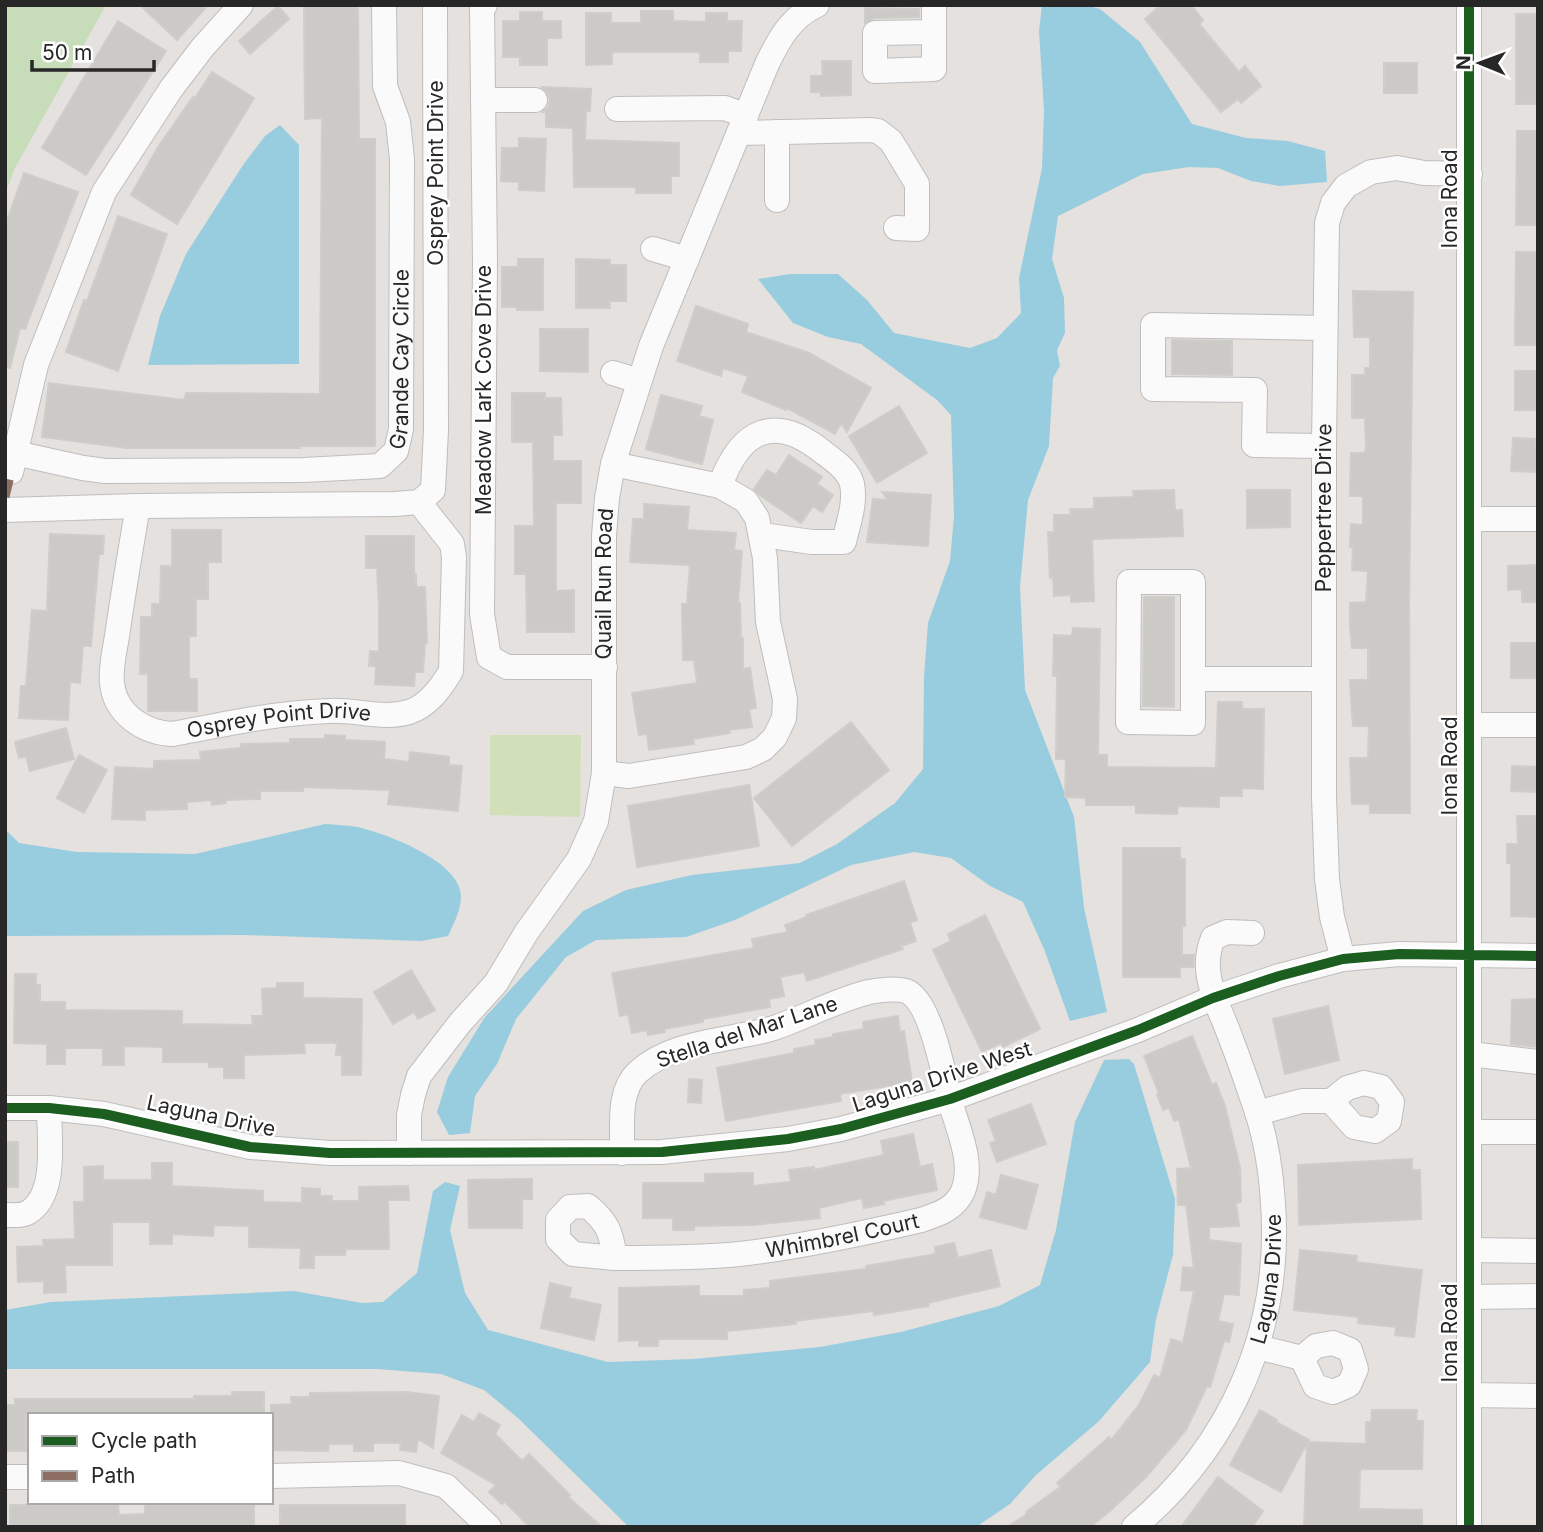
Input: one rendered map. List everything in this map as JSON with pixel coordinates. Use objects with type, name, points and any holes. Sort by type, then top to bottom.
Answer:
[{"type":"street","name":"Grande Cay Circle","points":[[241,5],[203,47],[171,89],[104,192],[36,365],[13,463],[105,471],[304,470],[380,466],[396,451],[401,429],[402,159],[398,122],[385,86],[384,5]]},
{"type":"street","name":"Osprey Point Drive","points":[[138,506],[112,684],[123,710],[134,721],[158,734],[173,734],[265,717],[329,711],[390,715],[411,711],[428,701],[441,688],[450,671],[453,544],[419,502],[433,490],[436,430],[435,5]]},
{"type":"street","name":"Meadow Lark Cove Drive","points":[[485,5],[482,8],[485,276],[482,614],[489,657],[507,667],[605,667]]},
{"type":"street","name":"Quail Run Road","points":[[409,1153],[412,1094],[419,1076],[460,1023],[496,983],[526,933],[579,859],[596,821],[604,773],[605,516],[612,464],[639,381],[777,43],[789,25],[806,10],[817,5]]},
{"type":"street","points":[[934,5],[934,32],[934,69],[875,71],[876,33],[934,32]]},
{"type":"street","name":"Iona Road","points":[[1469,5],[1469,1527]]},
{"type":"street","points":[[483,100],[535,100]]},
{"type":"street","points":[[617,109],[725,108],[742,125],[777,132],[878,131],[891,141],[917,184],[917,229],[896,228]]},
{"type":"street","points":[[777,132],[777,200]]},
{"type":"street","name":"Peppertree Drive","points":[[1342,959],[1327,880],[1324,446],[1327,223],[1334,203],[1346,186],[1371,172],[1397,168],[1424,173],[1469,174]]},
{"type":"street","points":[[653,249],[687,259]]},
{"type":"street","points":[[1324,446],[1254,445],[1255,390],[1153,389],[1153,325],[1325,328]]},
{"type":"street","points":[[613,373],[639,381]]},
{"type":"street","points":[[720,486],[736,451],[752,436],[771,431],[790,433],[811,442],[842,467],[852,483],[853,504],[844,542],[812,542],[762,535]]},
{"type":"street","points":[[604,773],[629,776],[746,757],[763,749],[775,737],[784,718],[785,699],[768,622],[762,535],[757,517],[746,500],[720,486],[612,464]]},
{"type":"street","points":[[5,510],[419,502]]},
{"type":"street","points":[[1469,519],[1538,519]]},
{"type":"street","points":[[1129,582],[1193,582],[1193,679],[1193,723],[1128,722],[1129,582]]},
{"type":"street","points":[[1193,679],[1324,679]]},
{"type":"street","points":[[1469,725],[1538,725]]},
{"type":"street","name":"Laguna Drive","points":[[1140,1525],[1213,1440],[1238,1396],[1257,1347],[1268,1304],[1274,1243],[1272,1183],[1257,1113],[1230,1036],[1213,998],[1208,970],[1209,949],[1213,938],[1227,932],[1252,933]]},
{"type":"street","name":"Laguna Drive West","points":[[409,1153],[622,1153],[722,1148],[788,1139],[841,1129],[950,1099],[1138,1030],[1213,998],[1342,959],[1399,954],[1538,956]]},
{"type":"street","name":"Stella del Mar Lane","points":[[622,1153],[624,1097],[636,1074],[649,1064],[689,1048],[773,1028],[872,992],[888,989],[906,991],[923,1009],[944,1069],[950,1099]]},
{"type":"street","points":[[1470,1054],[1538,1062]]},
{"type":"street","name":"Whimbrel Court","points":[[615,1258],[681,1258],[790,1247],[861,1234],[940,1214],[955,1205],[964,1189],[967,1171],[950,1099]]},
{"type":"street","points":[[1257,1113],[1302,1101],[1331,1101]]},
{"type":"street","name":"Laguna Drive","points":[[5,1108],[49,1108],[104,1114],[262,1148],[330,1153],[409,1153]]},
{"type":"street","points":[[5,1215],[25,1214],[39,1204],[47,1188],[49,1108]]},
{"type":"street","points":[[1470,1132],[1538,1132]]},
{"type":"street","points":[[1469,1250],[1538,1251]]},
{"type":"street","points":[[1469,1297],[1538,1296]]},
{"type":"street","points":[[1257,1347],[1302,1358]]},
{"type":"street","points":[[1469,1395],[1538,1396]]},
{"type":"street","points":[[273,1476],[399,1473],[416,1476],[446,1486],[489,1527]]},
{"type":"street","points":[[5,1477],[28,1478]]},
{"type":"green space","points":[[5,5],[106,5],[15,168],[5,194]]},
{"type":"green space","points":[[490,735],[581,735],[580,817],[490,815]]},
{"type":"water","points":[[1042,5],[1085,5],[1100,9],[1140,42],[1192,124],[1246,138],[1288,141],[1325,151],[1327,182],[1280,186],[1251,181],[1218,168],[1189,167],[1143,174],[1058,216],[1052,259],[1064,298],[1065,333],[1057,350],[1060,366],[1053,378],[1049,446],[1028,500],[1020,587],[1025,690],[1074,817],[1084,908],[1107,1012],[1070,1021],[1044,949],[1023,902],[990,886],[951,858],[914,852],[851,865],[735,920],[686,937],[596,940],[566,957],[516,1019],[497,1064],[475,1096],[470,1133],[449,1135],[437,1112],[448,1077],[485,1017],[583,911],[626,890],[692,875],[800,863],[837,844],[895,803],[923,769],[924,677],[928,623],[950,561],[954,516],[951,415],[937,400],[861,344],[828,337],[793,323],[758,279],[790,274],[838,274],[867,300],[894,333],[970,348],[997,338],[1021,313],[1019,278],[1042,168],[1044,111],[1039,31]]},
{"type":"water","points":[[280,125],[299,145],[299,364],[148,365],[160,316],[186,254],[243,165],[265,136]]},
{"type":"water","points":[[325,824],[357,827],[384,835],[416,849],[445,868],[455,879],[461,896],[458,914],[448,936],[421,941],[245,935],[5,936],[5,829],[19,843],[77,852],[195,854]]},
{"type":"water","points":[[1129,1059],[1134,1064],[1175,1199],[1173,1255],[1156,1319],[1150,1362],[1099,1421],[1036,1475],[1010,1504],[976,1527],[629,1527],[518,1418],[484,1390],[441,1374],[377,1369],[5,1369],[5,1310],[51,1302],[294,1291],[362,1303],[383,1302],[417,1273],[433,1191],[445,1182],[460,1186],[450,1230],[465,1293],[488,1330],[608,1362],[694,1359],[820,1347],[901,1332],[999,1306],[1040,1285],[1056,1230],[1075,1122],[1104,1060]]},
{"type":"building","points":[[140,5],[208,5],[177,40]]},
{"type":"building","points":[[304,5],[358,6],[359,139],[375,139],[375,446],[127,448],[42,437],[49,383],[184,400],[186,393],[320,394],[322,118],[305,119]]},
{"type":"building","points":[[1161,5],[1191,5],[1203,20],[1199,24],[1239,72],[1245,66],[1261,86],[1241,103],[1238,99],[1221,112],[1145,19]]},
{"type":"building","points":[[278,6],[289,19],[250,54],[239,41]]},
{"type":"building","points":[[865,8],[919,9],[919,17],[875,18],[865,23]]},
{"type":"building","points":[[641,11],[673,11],[673,21],[706,22],[706,13],[727,13],[727,21],[742,21],[741,51],[728,51],[728,62],[700,62],[700,52],[612,52],[612,64],[586,65],[586,13],[611,13],[611,23],[641,23]]},
{"type":"building","points":[[520,12],[542,12],[542,21],[561,21],[561,38],[547,38],[547,65],[520,65],[520,57],[503,57],[503,21],[520,21]]},
{"type":"building","points":[[1516,14],[1538,14],[1538,104],[1516,104]]},
{"type":"building","points":[[118,21],[166,51],[86,175],[42,148]]},
{"type":"building","points":[[822,61],[851,61],[851,95],[821,96],[820,92],[811,92],[811,76],[823,76]]},
{"type":"building","points":[[1384,63],[1417,63],[1417,93],[1384,93]]},
{"type":"building","points":[[212,72],[254,98],[177,224],[131,195],[158,147]]},
{"type":"building","points":[[542,87],[591,89],[590,111],[586,111],[585,140],[679,143],[679,176],[671,176],[671,193],[636,193],[636,187],[574,187],[573,128],[546,127],[546,112],[543,112],[550,99]]},
{"type":"building","points":[[1517,131],[1538,131],[1538,225],[1516,225]]},
{"type":"building","points":[[519,138],[546,139],[544,191],[519,190],[519,182],[501,181],[502,148],[519,148]]},
{"type":"building","points":[[24,173],[78,192],[25,329],[20,328],[10,368],[5,367],[5,226]]},
{"type":"building","points":[[118,216],[167,234],[118,371],[66,352]]},
{"type":"building","points":[[1516,252],[1538,252],[1538,345],[1515,345]]},
{"type":"building","points":[[518,259],[543,259],[543,310],[502,307],[502,267],[518,267]]},
{"type":"building","points":[[576,259],[610,260],[610,265],[626,265],[626,301],[609,301],[610,308],[576,308]]},
{"type":"building","points":[[1353,291],[1413,292],[1409,602],[1410,813],[1370,813],[1370,804],[1352,804],[1350,758],[1368,758],[1369,726],[1353,726],[1350,680],[1368,680],[1368,648],[1352,648],[1350,625],[1350,603],[1366,602],[1368,571],[1352,570],[1353,547],[1350,547],[1351,524],[1363,525],[1363,496],[1350,496],[1351,453],[1365,453],[1366,447],[1365,418],[1352,418],[1352,375],[1365,375],[1365,368],[1370,368],[1370,337],[1354,337]]},
{"type":"building","points":[[696,306],[748,324],[746,332],[809,353],[871,388],[847,432],[841,423],[835,434],[787,408],[786,410],[742,392],[748,376],[723,368],[721,376],[677,361]]},
{"type":"building","points":[[540,329],[588,329],[588,372],[540,371]]},
{"type":"building","points":[[1172,340],[1232,341],[1232,375],[1172,374]]},
{"type":"building","points":[[1515,371],[1538,371],[1538,410],[1515,410]]},
{"type":"building","points":[[512,393],[545,393],[545,398],[561,398],[562,435],[553,435],[553,461],[581,461],[581,503],[556,503],[556,591],[574,590],[574,632],[527,632],[526,574],[515,574],[515,526],[534,526],[533,442],[512,442]]},
{"type":"building","points":[[661,395],[702,406],[699,416],[713,420],[702,464],[646,449]]},
{"type":"building","points":[[899,406],[927,453],[877,483],[849,436]]},
{"type":"building","points":[[1513,438],[1535,439],[1535,446],[1538,446],[1538,472],[1511,471]]},
{"type":"building","points":[[789,455],[822,477],[817,484],[833,495],[822,512],[813,506],[801,523],[754,489],[767,470],[776,475]]},
{"type":"building","points":[[1174,490],[1175,510],[1182,510],[1183,536],[1092,539],[1094,601],[1071,602],[1071,595],[1054,596],[1053,577],[1050,578],[1048,532],[1054,532],[1054,515],[1071,515],[1070,509],[1094,509],[1094,498],[1134,497],[1133,491]]},
{"type":"building","points":[[1247,490],[1290,490],[1290,527],[1247,528]]},
{"type":"building","points":[[882,492],[931,495],[928,546],[867,542],[873,499],[888,500]]},
{"type":"building","points":[[644,504],[689,507],[687,530],[736,533],[734,550],[742,551],[738,603],[743,638],[743,669],[750,668],[756,708],[749,709],[752,727],[693,739],[694,744],[649,750],[647,734],[639,735],[632,693],[697,683],[694,660],[683,660],[682,604],[687,604],[690,565],[630,562],[633,519],[644,519]]},
{"type":"building","points":[[172,530],[221,530],[221,562],[208,562],[208,599],[196,599],[196,636],[189,636],[189,679],[197,679],[197,711],[148,711],[148,674],[140,674],[141,617],[152,617],[152,604],[160,604],[161,566],[172,566]]},
{"type":"building","points":[[50,534],[104,536],[103,554],[99,554],[91,646],[83,646],[80,683],[70,682],[68,720],[19,718],[21,686],[26,686],[32,610],[47,611]]},
{"type":"building","points":[[366,536],[414,536],[416,587],[425,587],[427,643],[423,672],[415,672],[414,686],[375,684],[376,666],[369,666],[370,651],[379,652],[379,606],[377,568],[366,568]]},
{"type":"building","points":[[1538,565],[1538,602],[1522,602],[1522,589],[1508,590],[1508,566]]},
{"type":"building","points":[[1144,597],[1174,597],[1174,707],[1143,706]]},
{"type":"building","points":[[1073,628],[1100,629],[1098,755],[1107,755],[1107,767],[1216,768],[1218,702],[1242,702],[1242,709],[1264,709],[1263,789],[1242,788],[1242,796],[1219,796],[1219,807],[1178,806],[1177,814],[1136,813],[1136,805],[1086,805],[1086,798],[1065,797],[1066,759],[1056,759],[1057,676],[1053,676],[1054,635],[1072,636]]},
{"type":"building","points":[[1511,643],[1538,643],[1538,678],[1511,678]]},
{"type":"building","points":[[851,722],[889,770],[792,846],[754,798]]},
{"type":"building","points":[[66,728],[74,759],[30,771],[26,756],[19,758],[15,742]]},
{"type":"building","points":[[325,735],[345,736],[345,740],[385,742],[384,759],[409,762],[410,752],[449,757],[449,765],[462,766],[458,811],[388,804],[390,790],[303,787],[303,791],[260,791],[260,799],[226,800],[226,803],[212,805],[211,800],[187,802],[187,809],[145,810],[145,820],[112,819],[115,767],[154,769],[154,761],[201,760],[200,752],[241,748],[241,744],[325,739]]},
{"type":"building","points":[[79,755],[107,770],[84,813],[57,798]]},
{"type":"building","points":[[1512,766],[1538,767],[1538,792],[1511,791]]},
{"type":"building","points":[[749,785],[759,846],[637,867],[628,806]]},
{"type":"building","points":[[1517,816],[1538,816],[1538,917],[1511,916],[1511,863],[1507,863],[1507,844],[1518,844]]},
{"type":"building","points":[[1123,848],[1180,848],[1180,859],[1185,859],[1182,955],[1194,955],[1193,967],[1180,967],[1180,977],[1123,977]]},
{"type":"building","points":[[904,881],[917,920],[910,923],[916,941],[901,946],[903,949],[807,981],[804,972],[780,977],[784,996],[769,999],[770,1007],[703,1019],[703,1022],[664,1029],[665,1032],[648,1035],[647,1030],[632,1033],[628,1014],[620,1016],[612,973],[754,948],[752,939],[788,932],[785,925],[807,917],[806,915]]},
{"type":"building","points":[[985,915],[1040,1029],[1003,1047],[1001,1043],[982,1052],[933,950],[951,941],[948,934]]},
{"type":"building","points":[[411,970],[435,1010],[418,1019],[414,1012],[393,1024],[374,992]]},
{"type":"building","points":[[15,974],[36,974],[36,985],[40,985],[40,1002],[65,1002],[65,1010],[182,1011],[182,1024],[253,1025],[252,1016],[263,1016],[262,989],[277,988],[277,983],[303,983],[303,998],[362,999],[361,1075],[342,1075],[342,1055],[336,1055],[337,1043],[304,1043],[305,1053],[244,1055],[244,1078],[224,1078],[224,1067],[209,1067],[209,1062],[163,1062],[163,1047],[124,1046],[124,1065],[103,1065],[103,1048],[65,1048],[65,1064],[47,1064],[47,1044],[14,1043]]},
{"type":"building","points":[[1538,999],[1538,1047],[1511,1044],[1512,1000]]},
{"type":"building","points":[[1328,1006],[1339,1060],[1285,1074],[1273,1019]]},
{"type":"building","points":[[898,1016],[900,1032],[904,1031],[912,1082],[840,1094],[841,1101],[726,1121],[717,1068],[794,1053],[794,1049],[816,1045],[815,1040],[864,1029],[863,1022]]},
{"type":"building","points":[[1192,1036],[1212,1085],[1216,1083],[1225,1106],[1240,1168],[1241,1202],[1236,1203],[1239,1226],[1209,1227],[1209,1240],[1241,1244],[1239,1295],[1224,1294],[1218,1321],[1233,1324],[1229,1342],[1224,1341],[1210,1387],[1207,1386],[1186,1430],[1146,1477],[1110,1511],[1090,1527],[1007,1527],[1060,1487],[1057,1483],[1109,1437],[1111,1440],[1139,1405],[1154,1375],[1160,1378],[1171,1339],[1183,1343],[1194,1291],[1181,1290],[1183,1267],[1194,1268],[1186,1205],[1178,1205],[1177,1169],[1191,1168],[1179,1119],[1174,1121],[1169,1108],[1163,1110],[1144,1056]]},
{"type":"building","points":[[689,1079],[702,1080],[701,1103],[688,1102]]},
{"type":"building","points":[[1031,1104],[1046,1144],[997,1162],[990,1143],[996,1141],[988,1120]]},
{"type":"building","points":[[913,1134],[920,1167],[932,1164],[937,1190],[883,1201],[884,1204],[864,1208],[862,1198],[819,1208],[820,1218],[753,1225],[694,1226],[694,1230],[673,1230],[673,1218],[643,1218],[643,1183],[705,1183],[705,1174],[753,1173],[753,1186],[791,1182],[789,1170],[814,1167],[814,1170],[884,1155],[881,1141]]},
{"type":"building","points":[[5,1142],[18,1142],[18,1187],[5,1187]]},
{"type":"building","points":[[1412,1159],[1412,1170],[1420,1170],[1421,1219],[1299,1225],[1298,1165]]},
{"type":"building","points":[[152,1163],[172,1163],[172,1186],[263,1191],[263,1202],[302,1203],[302,1188],[320,1189],[320,1196],[332,1196],[332,1201],[359,1201],[359,1187],[408,1186],[409,1200],[388,1200],[389,1249],[346,1249],[345,1255],[314,1255],[314,1268],[300,1268],[301,1248],[249,1247],[249,1226],[214,1225],[213,1236],[172,1234],[172,1244],[150,1244],[150,1222],[112,1222],[112,1265],[65,1265],[66,1292],[44,1293],[44,1281],[18,1282],[17,1247],[44,1246],[43,1240],[75,1239],[74,1202],[84,1202],[84,1167],[103,1166],[103,1180],[152,1180]]},
{"type":"building","points":[[1001,1175],[1038,1185],[1026,1229],[980,1217],[987,1192],[996,1195]]},
{"type":"building","points":[[532,1179],[532,1199],[522,1199],[522,1228],[469,1228],[468,1180]]},
{"type":"building","points":[[954,1243],[958,1258],[991,1250],[1000,1286],[928,1303],[929,1306],[874,1315],[873,1311],[795,1321],[796,1324],[727,1331],[727,1339],[658,1339],[658,1346],[639,1346],[639,1340],[619,1341],[619,1288],[699,1286],[699,1296],[744,1296],[744,1290],[770,1288],[770,1281],[866,1269],[866,1266],[936,1254],[935,1247]]},
{"type":"building","points":[[1300,1250],[1357,1256],[1356,1262],[1422,1270],[1414,1337],[1395,1335],[1396,1327],[1358,1323],[1359,1317],[1294,1310]]},
{"type":"building","points":[[550,1283],[571,1288],[569,1298],[601,1305],[594,1340],[541,1328]]},
{"type":"building","points":[[232,1392],[264,1392],[264,1413],[28,1413],[26,1451],[5,1451],[5,1405],[15,1405],[15,1399],[194,1399],[194,1396],[232,1396]]},
{"type":"building","points":[[407,1392],[439,1396],[433,1448],[418,1439],[416,1452],[400,1450],[401,1443],[373,1443],[373,1451],[354,1451],[354,1444],[329,1444],[328,1451],[273,1450],[271,1405],[292,1404],[291,1397],[310,1397],[310,1393]]},
{"type":"building","points":[[1260,1410],[1309,1440],[1308,1442],[1366,1444],[1366,1422],[1371,1422],[1372,1410],[1417,1410],[1416,1421],[1423,1421],[1422,1469],[1360,1469],[1359,1509],[1422,1510],[1422,1527],[1304,1527],[1307,1443],[1281,1492],[1230,1465]]},
{"type":"building","points":[[479,1413],[500,1425],[495,1434],[522,1461],[529,1454],[570,1495],[568,1497],[602,1527],[530,1527],[504,1501],[502,1504],[489,1492],[496,1485],[441,1453],[462,1415],[474,1422]]},
{"type":"building","points":[[1218,1477],[1263,1511],[1252,1527],[1181,1527]]},
{"type":"building","points":[[118,1504],[119,1515],[145,1514],[145,1505],[254,1504],[254,1527],[10,1527],[10,1505]]},
{"type":"building","points":[[280,1505],[405,1505],[405,1527],[280,1527]]},
{"type":"marked path","points":[[5,497],[11,472]]},
{"type":"cycle path","points":[[1469,5],[1469,1527]]},
{"type":"cycle path","points":[[5,1108],[49,1108],[104,1114],[250,1147],[330,1153],[662,1152],[788,1139],[841,1129],[950,1099],[1138,1030],[1213,998],[1279,976],[1343,959],[1399,954],[1538,956]]}]
